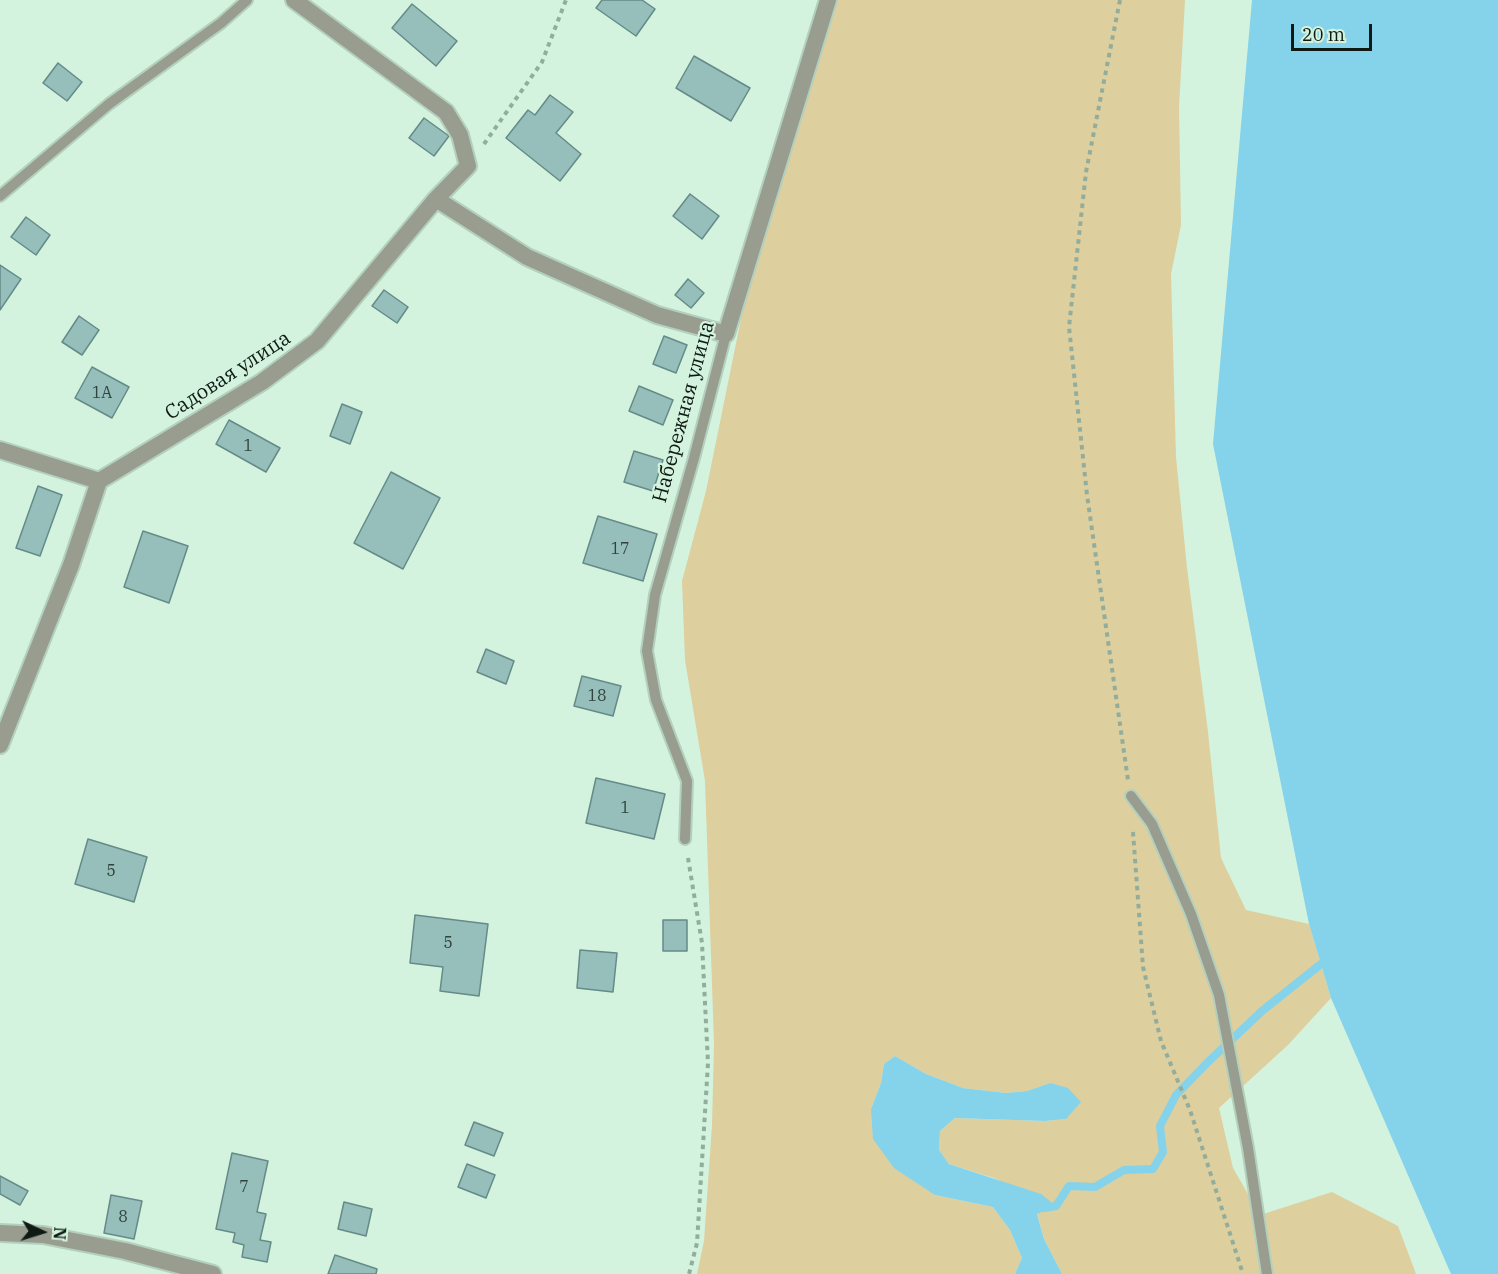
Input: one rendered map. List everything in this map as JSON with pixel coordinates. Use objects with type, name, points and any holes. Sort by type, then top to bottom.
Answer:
[{"type":"street","points":[[294,0],[446,112],[460,135],[468,166]]},
{"type":"street","name":"Набережная улица","points":[[726,334],[828,0]]},
{"type":"street","name":"Садовая улица","points":[[99,481],[262,382],[317,341],[436,200],[468,166]]},
{"type":"street","points":[[436,200],[527,257],[657,315],[726,334]]},
{"type":"street","points":[[0,450],[99,481],[71,564],[0,745]]},
{"type":"street","points":[[0,1233],[43,1235],[125,1251],[213,1274]]},
{"type":"lane","points":[[0,196],[109,104],[221,23],[247,0]]},
{"type":"lane","name":"Набережная улица","points":[[685,839],[687,781],[656,700],[647,651],[655,595],[726,334]]},
{"type":"lane","points":[[1131,796],[1152,824],[1191,914],[1219,995],[1248,1148],[1267,1274]]},
{"type":"path","points":[[468,166],[542,62],[566,0]]},
{"type":"path","points":[[1120,0],[1086,172],[1069,327],[1087,495],[1131,796],[1143,967],[1161,1041],[1190,1110],[1243,1274]]},
{"type":"path","points":[[685,839],[702,944],[708,1063],[697,1243],[689,1274]]},
{"type":"shaded area","points":[[838,0],[1185,0],[1179,107],[1181,225],[1171,274],[1176,457],[1221,858],[1246,910],[1309,924],[1331,998],[1288,1045],[1219,1108],[1233,1168],[1260,1215],[1332,1192],[1398,1226],[1416,1274],[1062,1274],[1044,1239],[1037,1213],[1055,1206],[994,1178],[949,1164],[939,1150],[940,1131],[955,1118],[1045,1121],[1066,1119],[1050,1083],[1027,1091],[1006,1093],[963,1088],[926,1074],[895,1056],[884,1064],[881,1083],[871,1109],[935,1195],[993,1207],[1010,1230],[1022,1258],[1015,1274],[697,1274],[704,1241],[712,1125],[714,1043],[705,781],[685,660],[682,581],[706,491],[743,309]]},
{"type":"water","points":[[1252,0],[1498,0],[1498,1274],[1451,1274],[1331,998],[1309,924],[1213,444]]},
{"type":"water","points":[[895,1056],[926,1074],[963,1088],[1006,1093],[1027,1091],[1050,1083],[1068,1088],[1081,1102],[1066,1119],[1045,1121],[955,1118],[940,1131],[939,1150],[949,1164],[1041,1194],[1056,1206],[1037,1214],[1044,1239],[1062,1274],[1015,1274],[1022,1258],[1010,1230],[993,1207],[935,1195],[894,1168],[873,1139],[871,1109],[881,1083],[884,1064]]},
{"type":"building","points":[[602,0],[642,0],[655,9],[636,36],[596,8]]},
{"type":"building","points":[[412,4],[457,41],[436,66],[392,28]]},
{"type":"building","points":[[694,56],[750,88],[731,121],[676,88]]},
{"type":"building","points":[[58,63],[82,82],[67,101],[43,83]]},
{"type":"building","points":[[550,95],[573,112],[556,133],[581,154],[560,181],[506,138],[528,110],[535,115]]},
{"type":"building","points":[[424,118],[449,136],[434,156],[409,138]]},
{"type":"building","points":[[690,194],[719,216],[702,239],[673,216]]},
{"type":"building","points":[[26,217],[50,235],[36,255],[11,237]]},
{"type":"building","points":[[0,265],[21,279],[0,310]]},
{"type":"building","points":[[688,279],[704,293],[691,308],[675,295]]},
{"type":"building","points":[[384,290],[408,307],[397,323],[372,306]]},
{"type":"building","points":[[79,316],[99,330],[82,355],[62,342]]},
{"type":"building","points":[[664,336],[687,345],[676,373],[653,364]]},
{"type":"building","points":[[92,367],[129,387],[112,418],[75,398]]},
{"type":"building","points":[[639,386],[673,400],[663,425],[629,411]]},
{"type":"building","points":[[342,404],[362,412],[350,444],[330,436]]},
{"type":"building","points":[[229,420],[280,448],[266,472],[216,444]]},
{"type":"building","points":[[634,451],[663,460],[653,491],[624,482]]},
{"type":"building","points":[[391,472],[440,498],[403,569],[354,543]]},
{"type":"building","points":[[38,486],[62,495],[40,556],[16,548]]},
{"type":"building","points":[[598,516],[657,534],[643,581],[583,563]]},
{"type":"building","points":[[143,531],[188,546],[169,603],[124,587]]},
{"type":"building","points":[[486,649],[514,661],[506,684],[477,672]]},
{"type":"building","points":[[582,676],[621,686],[613,716],[574,706]]},
{"type":"building","points":[[596,778],[665,794],[654,839],[586,823]]},
{"type":"building","points":[[88,839],[147,857],[134,902],[75,884]]},
{"type":"building","points":[[415,915],[488,924],[479,996],[440,991],[443,967],[410,963]]},
{"type":"building","points":[[663,920],[687,920],[687,951],[663,951]]},
{"type":"building","points":[[580,950],[617,953],[613,992],[577,988]]},
{"type":"building","points":[[474,1122],[503,1133],[494,1156],[465,1145]]},
{"type":"building","points":[[232,1153],[268,1161],[257,1212],[266,1214],[260,1240],[271,1242],[267,1262],[242,1257],[244,1245],[233,1242],[235,1233],[216,1229]]},
{"type":"building","points":[[467,1164],[495,1175],[486,1198],[458,1187]]},
{"type":"building","points":[[0,1176],[28,1191],[20,1205],[0,1194]]},
{"type":"building","points":[[111,1195],[142,1201],[134,1239],[104,1233]]},
{"type":"building","points":[[344,1202],[372,1209],[366,1236],[338,1229]]},
{"type":"building","points":[[335,1255],[377,1269],[376,1274],[328,1274]]},
{"type":"waterway","points":[[1045,1208],[1056,1206],[1069,1186],[1095,1187],[1124,1170],[1153,1169],[1163,1152],[1160,1126],[1176,1095],[1262,1011],[1321,964]]}]
